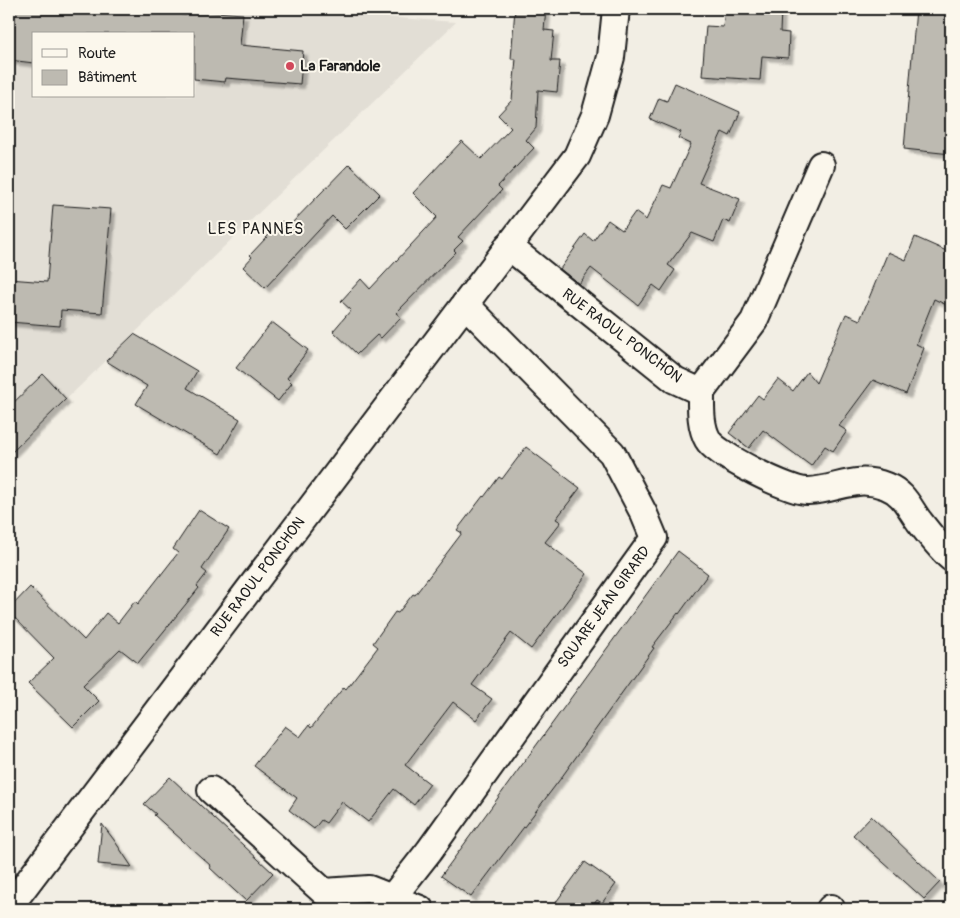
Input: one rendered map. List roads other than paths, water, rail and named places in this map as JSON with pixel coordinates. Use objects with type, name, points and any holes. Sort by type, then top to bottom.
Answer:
[{"type":"street","name":"RUE RAOUL PONCHON","points":[[9,907],[577,156],[593,120],[611,57],[616,9]]},
{"type":"street","points":[[821,166],[754,321],[701,392],[702,420],[708,441],[729,458],[788,486],[806,491],[831,488],[855,481],[871,480],[888,487],[904,498],[918,519],[945,552]]},
{"type":"street","name":"RUE RAOUL PONCHON","points":[[508,246],[675,380],[701,392]]},
{"type":"street","name":"SQUARE JEAN GIRARD","points":[[392,898],[429,851],[654,538],[644,514],[612,453],[465,304]]},
{"type":"street","points":[[211,790],[324,892],[369,889],[420,909]]},
{"type":"place","name":"La Farandole","points":[[290,66]]},
{"type":"district","name":"LES PANNES","points":[[256,229]]}]
